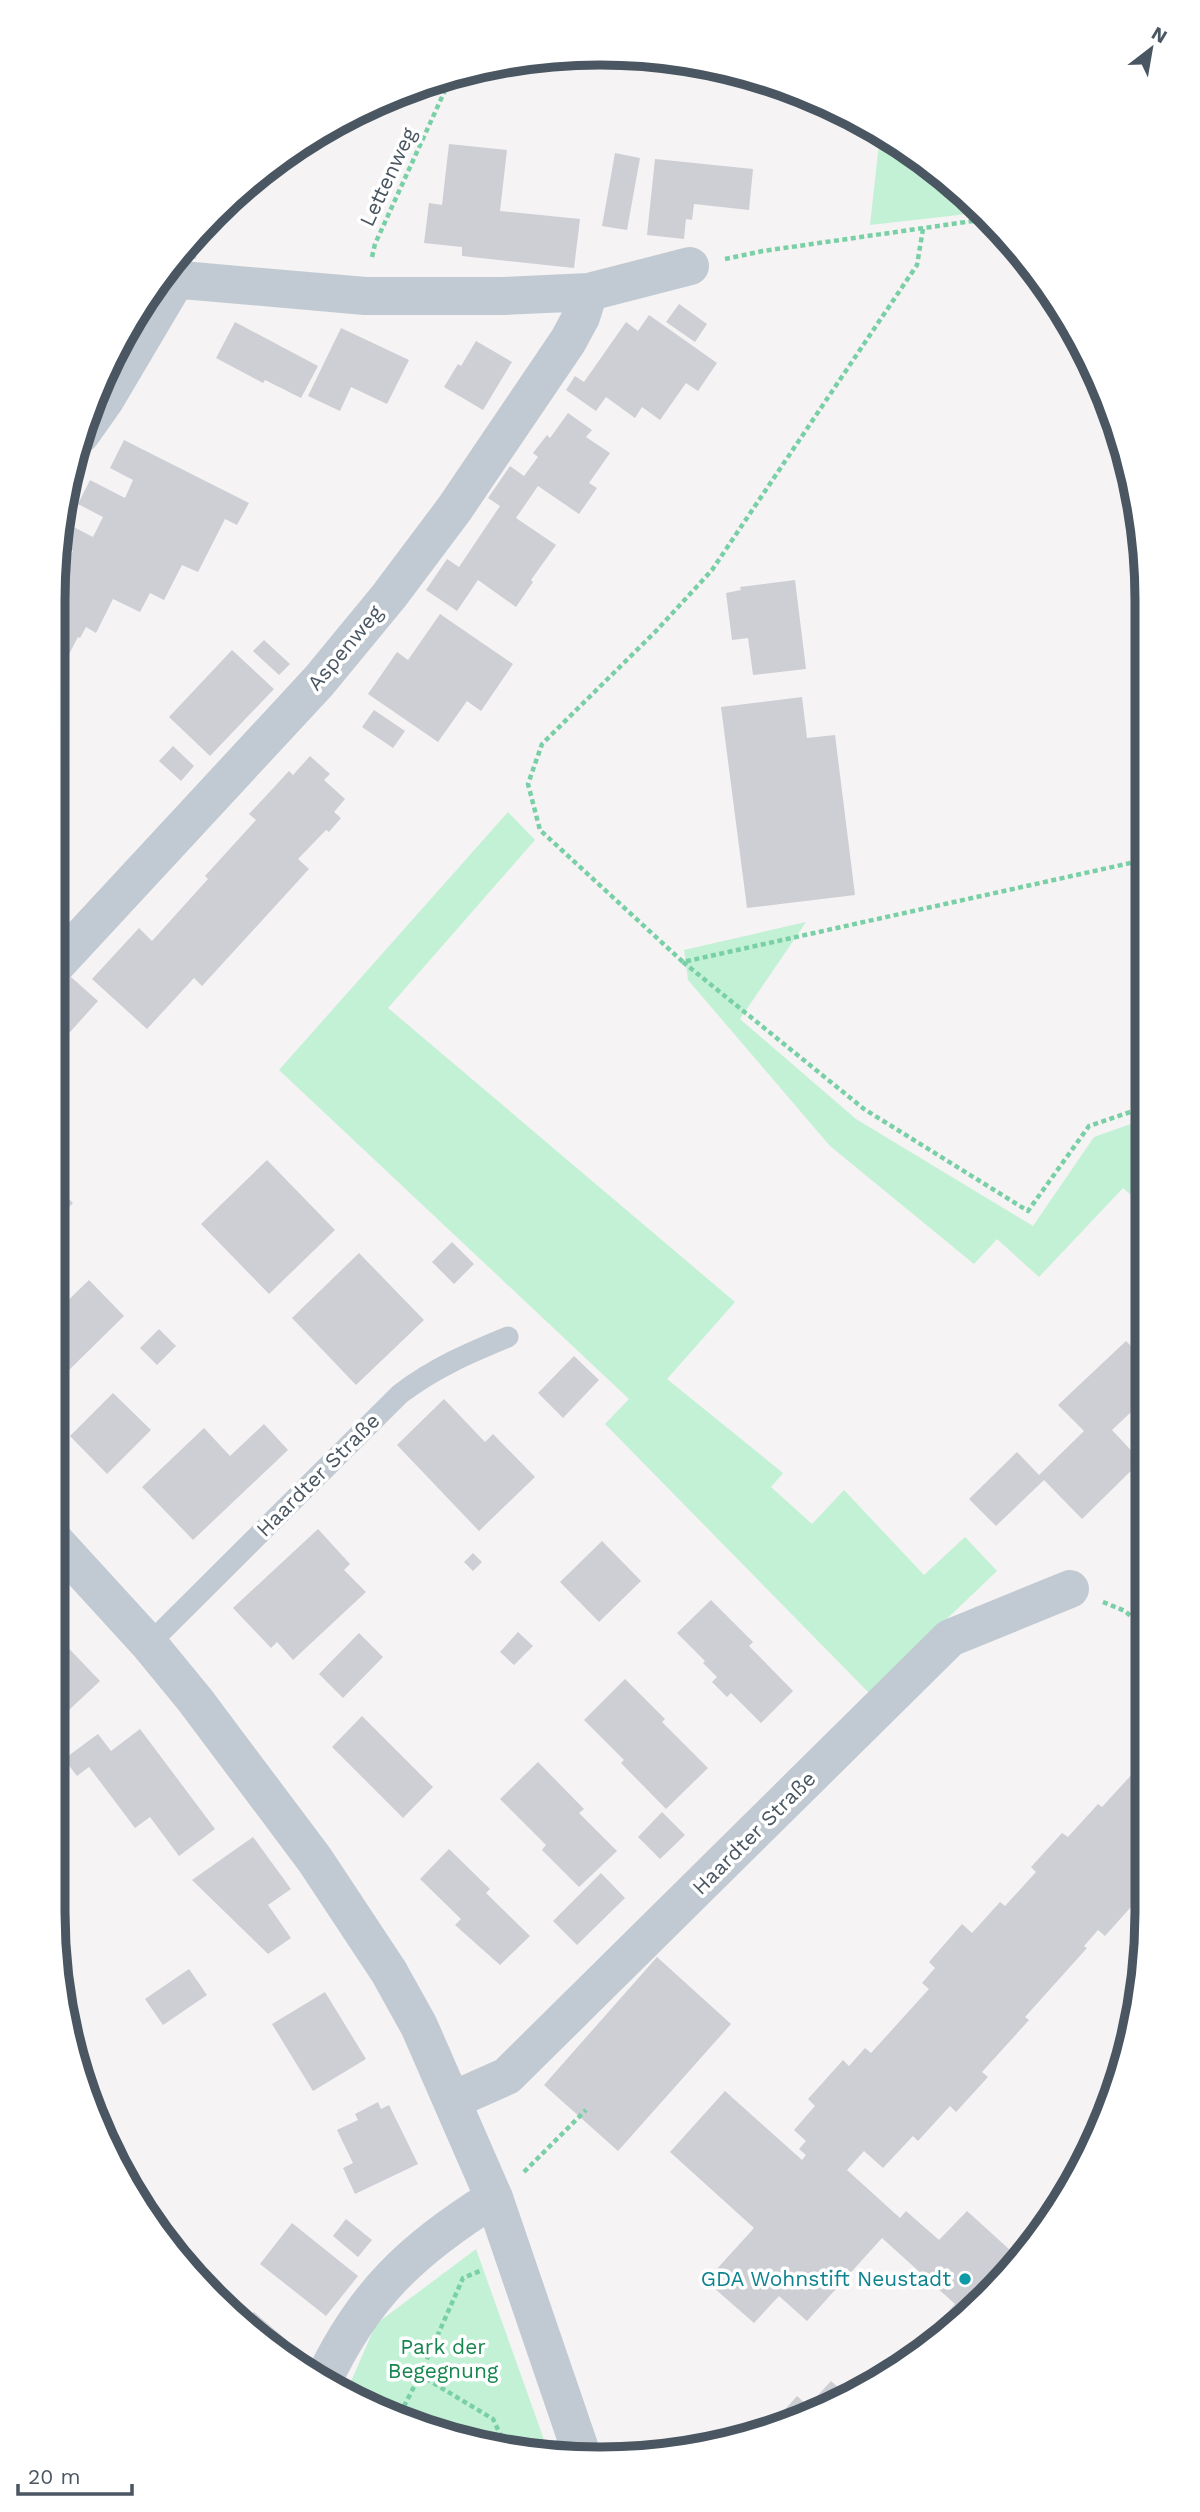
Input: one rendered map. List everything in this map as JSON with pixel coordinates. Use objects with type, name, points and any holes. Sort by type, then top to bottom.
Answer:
[{"type":"street","points":[[171,279],[365,296],[503,296],[589,292],[690,266]]},
{"type":"street","name":"Aspenweg","points":[[65,954],[319,681],[389,596],[455,508],[568,341],[589,292]]},
{"type":"street","points":[[101,405],[157,300]]},
{"type":"street","points":[[65,1553],[149,1643],[259,1784],[315,1860],[389,1972],[419,2026],[453,2099],[507,2187],[515,2255],[579,2446]]},
{"type":"street","name":"Haardter Straße","points":[[453,2099],[507,2076],[950,1637],[1070,1589]]},
{"type":"street","points":[[328,2374],[353,2324],[408,2259],[432,2238],[507,2187]]},
{"type":"lane","name":"Haardter Straße","points":[[149,1643],[400,1394],[426,1374],[458,1357],[508,1337]]},
{"type":"path","name":"Lettenweg","points":[[365,296],[375,244],[446,87]]},
{"type":"path","points":[[690,266],[763,251],[977,221]]},
{"type":"path","points":[[923,229],[917,265],[712,570],[657,630],[542,744],[527,784],[540,830],[682,962],[864,1109],[1028,1211],[1089,1126],[1135,1110]]},
{"type":"path","points":[[682,962],[1135,862]]},
{"type":"path","points":[[1070,1589],[1125,1611],[1135,1620]]},
{"type":"path","points":[[507,2187],[586,2110]]},
{"type":"path","points":[[402,2410],[463,2278],[515,2255]]},
{"type":"path","points":[[420,2375],[493,2419],[502,2438]]},
{"type":"green space","points":[[879,143],[918,169],[967,214],[870,225]]},
{"type":"green space","points":[[508,812],[535,840],[388,1008],[735,1302],[667,1379],[783,1473],[771,1487],[812,1524],[844,1490],[924,1575],[965,1537],[997,1571],[869,1693],[605,1424],[629,1399],[279,1070]]},
{"type":"green space","points":[[806,922],[740,1019],[856,1119],[1033,1226],[1094,1137],[1135,1123],[1135,1198],[1123,1188],[1039,1277],[997,1239],[974,1264],[830,1146],[688,980],[684,950]]},
{"type":"green space","name":"Park der Begegnung","points":[[476,2249],[546,2444],[461,2429],[395,2407],[349,2385],[376,2324]]},
{"type":"building","points":[[449,144],[507,150],[500,211],[580,219],[574,268],[462,256],[462,247],[424,243],[429,203],[442,205]]},
{"type":"building","points":[[615,153],[640,158],[627,230],[602,226]]},
{"type":"building","points":[[655,159],[753,169],[749,210],[694,204],[692,220],[686,219],[684,239],[647,235]]},
{"type":"building","points":[[197,248],[196,259],[189,258]]},
{"type":"building","points":[[679,304],[707,324],[695,342],[666,322]]},
{"type":"building","points":[[649,315],[717,363],[698,391],[686,383],[660,420],[642,407],[635,418],[606,397],[596,411],[566,390],[575,376],[584,382],[626,322],[638,331]]},
{"type":"building","points":[[235,322],[318,366],[301,398],[265,380],[263,383],[216,358]]},
{"type":"building","points":[[341,328],[409,360],[387,404],[351,387],[340,411],[308,396]]},
{"type":"building","points":[[476,341],[512,362],[483,410],[444,387]]},
{"type":"building","points":[[568,413],[592,430],[586,437],[610,453],[589,483],[597,488],[579,514],[538,486],[516,518],[556,545],[531,580],[533,582],[516,607],[478,580],[457,611],[426,590],[447,559],[459,567],[500,506],[488,498],[510,466],[524,476],[538,457],[533,453],[547,435],[550,438]]},
{"type":"building","points":[[124,440],[249,503],[237,525],[225,519],[198,572],[182,565],[164,600],[150,593],[140,612],[113,599],[96,633],[86,627],[68,656],[65,655],[65,600],[66,565],[73,551],[67,548],[70,525],[93,537],[103,517],[78,504],[90,480],[125,498],[133,480],[110,468]]},
{"type":"building","points":[[795,580],[806,669],[753,675],[748,638],[732,640],[726,593],[741,590],[740,587]]},
{"type":"building","points":[[440,614],[513,664],[481,711],[467,701],[438,742],[368,694],[397,652],[408,660]]},
{"type":"building","points":[[264,640],[290,664],[279,675],[253,651]]},
{"type":"building","points":[[232,650],[274,689],[210,756],[169,717]]},
{"type":"building","points":[[802,697],[807,738],[835,735],[855,895],[747,908],[721,707]]},
{"type":"building","points":[[374,710],[405,731],[393,748],[362,727]]},
{"type":"building","points":[[173,746],[194,766],[181,781],[159,761]]},
{"type":"building","points":[[310,756],[330,774],[324,780],[345,799],[334,812],[341,818],[298,859],[309,869],[202,986],[194,978],[147,1029],[92,979],[139,928],[152,941],[208,879],[205,876],[256,820],[249,814],[289,771],[293,775]]},
{"type":"building","points":[[71,977],[98,1001],[65,1038],[65,984]]},
{"type":"building","points":[[267,1160],[335,1230],[269,1294],[201,1224]]},
{"type":"building","points":[[65,1195],[73,1203],[65,1211]]},
{"type":"building","points":[[452,1242],[474,1264],[454,1284],[432,1262]]},
{"type":"building","points":[[359,1253],[424,1320],[356,1385],[292,1318]]},
{"type":"building","points":[[89,1280],[124,1316],[68,1371],[65,1368],[65,1303]]},
{"type":"building","points":[[159,1329],[176,1346],[157,1365],[140,1348]]},
{"type":"building","points":[[1126,1341],[1135,1350],[1135,1408],[1112,1430],[1135,1455],[1135,1467],[1082,1519],[1044,1480],[996,1526],[969,1499],[1017,1452],[1039,1475],[1084,1431],[1058,1405]]},
{"type":"building","points":[[574,1356],[599,1380],[563,1418],[538,1393]]},
{"type":"building","points":[[113,1393],[151,1430],[107,1474],[70,1436]]},
{"type":"building","points":[[444,1399],[485,1442],[493,1434],[535,1477],[479,1531],[397,1445]]},
{"type":"building","points":[[264,1424],[288,1450],[193,1540],[142,1487],[204,1428],[230,1456]]},
{"type":"building","points":[[318,1529],[350,1564],[344,1570],[366,1592],[293,1660],[277,1642],[271,1648],[233,1608]]},
{"type":"building","points":[[602,1541],[641,1581],[599,1622],[560,1582]]},
{"type":"building","points":[[473,1553],[482,1562],[473,1571],[464,1562]]},
{"type":"building","points":[[711,1600],[753,1642],[749,1646],[793,1691],[761,1723],[731,1693],[727,1697],[712,1682],[717,1677],[677,1633]]},
{"type":"building","points":[[518,1632],[533,1646],[514,1665],[500,1652]]},
{"type":"building","points":[[359,1633],[383,1657],[343,1698],[319,1674]]},
{"type":"building","points":[[65,1644],[100,1681],[69,1710],[65,1706]]},
{"type":"building","points":[[625,1679],[665,1719],[662,1722],[708,1768],[666,1809],[621,1763],[624,1760],[584,1720]]},
{"type":"building","points":[[362,1716],[433,1787],[403,1818],[332,1747]]},
{"type":"building","points":[[140,1729],[215,1829],[179,1856],[150,1817],[135,1828],[89,1767],[77,1776],[65,1760],[98,1734],[111,1751]]},
{"type":"building","points":[[538,1762],[584,1809],[579,1813],[617,1851],[579,1887],[542,1850],[546,1845],[500,1799]]},
{"type":"building","points":[[1135,1773],[1135,1902],[1105,1936],[1098,1930],[1084,1946],[1087,1948],[1025,2017],[1029,2020],[982,2072],[988,2077],[956,2112],[950,2106],[918,2141],[913,2136],[883,2168],[864,2151],[847,2170],[900,2218],[906,2211],[939,2240],[967,2211],[1013,2252],[978,2290],[926,2337],[955,2304],[882,2238],[807,2321],[779,2296],[754,2323],[706,2281],[754,2228],[670,2152],[725,2091],[802,2160],[806,2155],[799,2149],[806,2141],[794,2130],[815,2106],[808,2099],[843,2060],[849,2066],[865,2048],[871,2053],[929,1989],[922,1983],[935,1968],[929,1962],[962,1924],[972,1933],[1000,1902],[1005,1906],[1036,1872],[1031,1867],[1062,1833],[1068,1837],[1098,1804],[1102,1807]]},
{"type":"building","points":[[662,1812],[685,1835],[660,1859],[638,1837]]},
{"type":"building","points":[[253,1837],[291,1889],[268,1905],[291,1938],[268,1954],[192,1880]]},
{"type":"building","points":[[449,1849],[490,1889],[486,1893],[530,1936],[500,1965],[455,1925],[461,1919],[420,1879]]},
{"type":"building","points":[[601,1873],[625,1898],[577,1945],[553,1921]]},
{"type":"building","points":[[657,1957],[731,2024],[618,2151],[544,2085]]},
{"type":"building","points":[[189,1969],[207,1995],[163,2025],[145,1999]]},
{"type":"building","points":[[325,1992],[366,2059],[313,2091],[272,2024]]},
{"type":"building","points":[[378,2102],[381,2109],[389,2105],[418,2164],[355,2194],[343,2168],[353,2163],[337,2130],[358,2120],[355,2114]]},
{"type":"building","points":[[346,2219],[372,2240],[358,2257],[333,2236]]},
{"type":"building","points":[[292,2223],[358,2276],[326,2316],[260,2264]]},
{"type":"building","points":[[254,2312],[297,2349],[295,2351],[274,2337],[250,2317]]},
{"type":"building","points":[[831,2381],[841,2390],[837,2392],[809,2405]]},
{"type":"building","points":[[797,2396],[808,2406],[779,2417]]},
{"type":"place","name":"GDA Wohnstift Neustadt","points":[[965,2279]]}]
